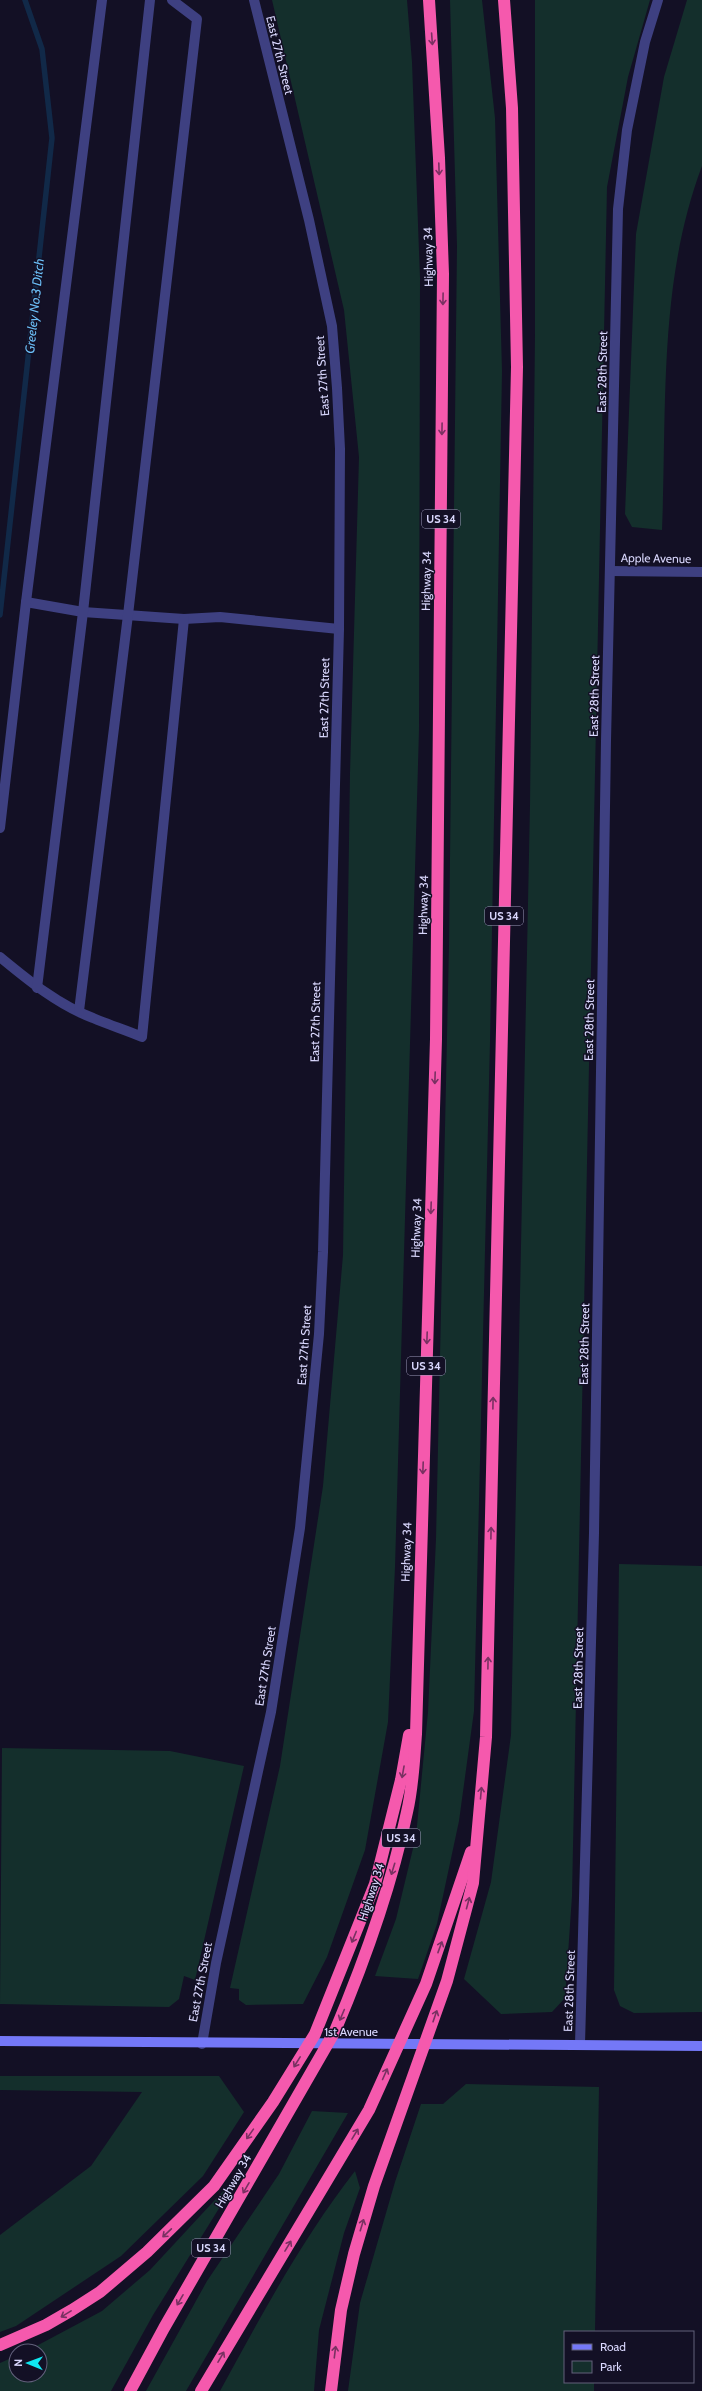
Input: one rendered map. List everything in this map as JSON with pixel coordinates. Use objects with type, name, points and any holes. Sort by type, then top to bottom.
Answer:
[{"type":"highway","name":"Highway 34","points":[[130,2391],[164,2328],[294,2106],[335,2031],[357,1979],[386,1892],[407,1813],[415,1741],[436,1039],[443,274],[439,158],[429,0]]},
{"type":"highway","name":"US 34","points":[[331,2391],[340,2310],[354,2254],[374,2186],[447,1981],[473,1883],[486,1736],[517,375],[512,108],[504,0]]},
{"type":"highway","points":[[0,2345],[46,2325],[72,2310],[100,2292],[147,2252],[214,2186],[272,2102],[315,2034],[375,1884],[401,1780],[416,1692]]},
{"type":"highway","points":[[201,2391],[369,2110],[426,1984],[446,1930],[477,1832]]},
{"type":"main road","name":"1st Avenue","points":[[0,2041],[202,2044],[580,2044],[702,2046]]},
{"type":"street","points":[[0,828],[26,602],[102,0]]},
{"type":"street","points":[[37,988],[83,612],[150,0]]},
{"type":"street","points":[[79,1011],[128,615],[197,19],[172,0]]},
{"type":"street","name":"East 27th Street","points":[[202,2044],[216,1963],[272,1712],[300,1528],[318,1350],[339,629],[340,448],[332,326],[309,220],[254,0]]},
{"type":"street","name":"East 28th Street","points":[[580,2044],[594,1533],[610,571],[618,209],[627,130],[645,42],[658,0]]},
{"type":"street","name":"Apple Avenue","points":[[610,571],[702,572]]},
{"type":"street","points":[[26,602],[83,612],[184,618],[220,617],[339,629]]},
{"type":"street","points":[[0,957],[37,988],[79,1011],[142,1037],[184,618]]},
{"type":"green space","points":[[272,0],[407,0],[412,62],[420,278],[419,730],[395,1567],[388,1722],[365,1850],[327,1957],[303,2004],[246,2005],[239,2000],[239,1989],[230,1988],[280,1766],[323,1486],[343,1255],[350,773],[359,457],[344,310]]},
{"type":"green space","points":[[450,0],[482,0],[495,118],[502,371],[490,1042],[474,1711],[459,1821],[437,1924],[418,1979],[375,1976],[396,1919],[416,1836],[428,1712],[436,1539],[449,945],[457,246]]},
{"type":"green space","points":[[535,0],[650,0],[628,77],[607,187],[572,1896],[565,1998],[552,2012],[501,2014],[464,1979],[491,1882],[511,1735],[530,805],[535,334]]},
{"type":"green space","points":[[687,0],[702,0],[702,166],[688,210],[678,255],[671,300],[665,392],[662,530],[632,527],[625,514],[636,234],[664,77]]},
{"type":"green space","points":[[619,1564],[702,1566],[702,2012],[634,2013],[620,2006],[614,1990]]},
{"type":"green space","points":[[2,1748],[170,1751],[244,1766],[195,1980],[184,1976],[179,1999],[169,2007],[0,2004]]},
{"type":"green space","points":[[0,2076],[219,2076],[244,2112],[203,2176],[121,2256],[16,2326],[0,2332],[0,2235],[91,2166],[142,2092],[0,2090]]},
{"type":"green space","points":[[466,2084],[599,2087],[595,2331],[564,2331],[564,2383],[594,2383],[594,2391],[348,2391],[360,2303],[395,2182],[421,2104],[443,2104]]},
{"type":"green space","points":[[312,2111],[348,2113],[186,2391],[146,2391],[207,2281],[279,2174]]},
{"type":"green space","points":[[355,2171],[360,2188],[344,2233],[319,2330],[314,2391],[220,2391],[283,2278],[317,2224]]},
{"type":"green space","points":[[226,2188],[226,2197],[153,2315],[111,2391],[0,2391],[0,2363],[8,2360],[8,2383],[48,2383],[48,2343],[42,2343],[102,2311],[150,2270]]},
{"type":"waterway","name":"Greeley No.3 Ditch","points":[[0,615],[52,138],[42,49],[25,0]]}]
